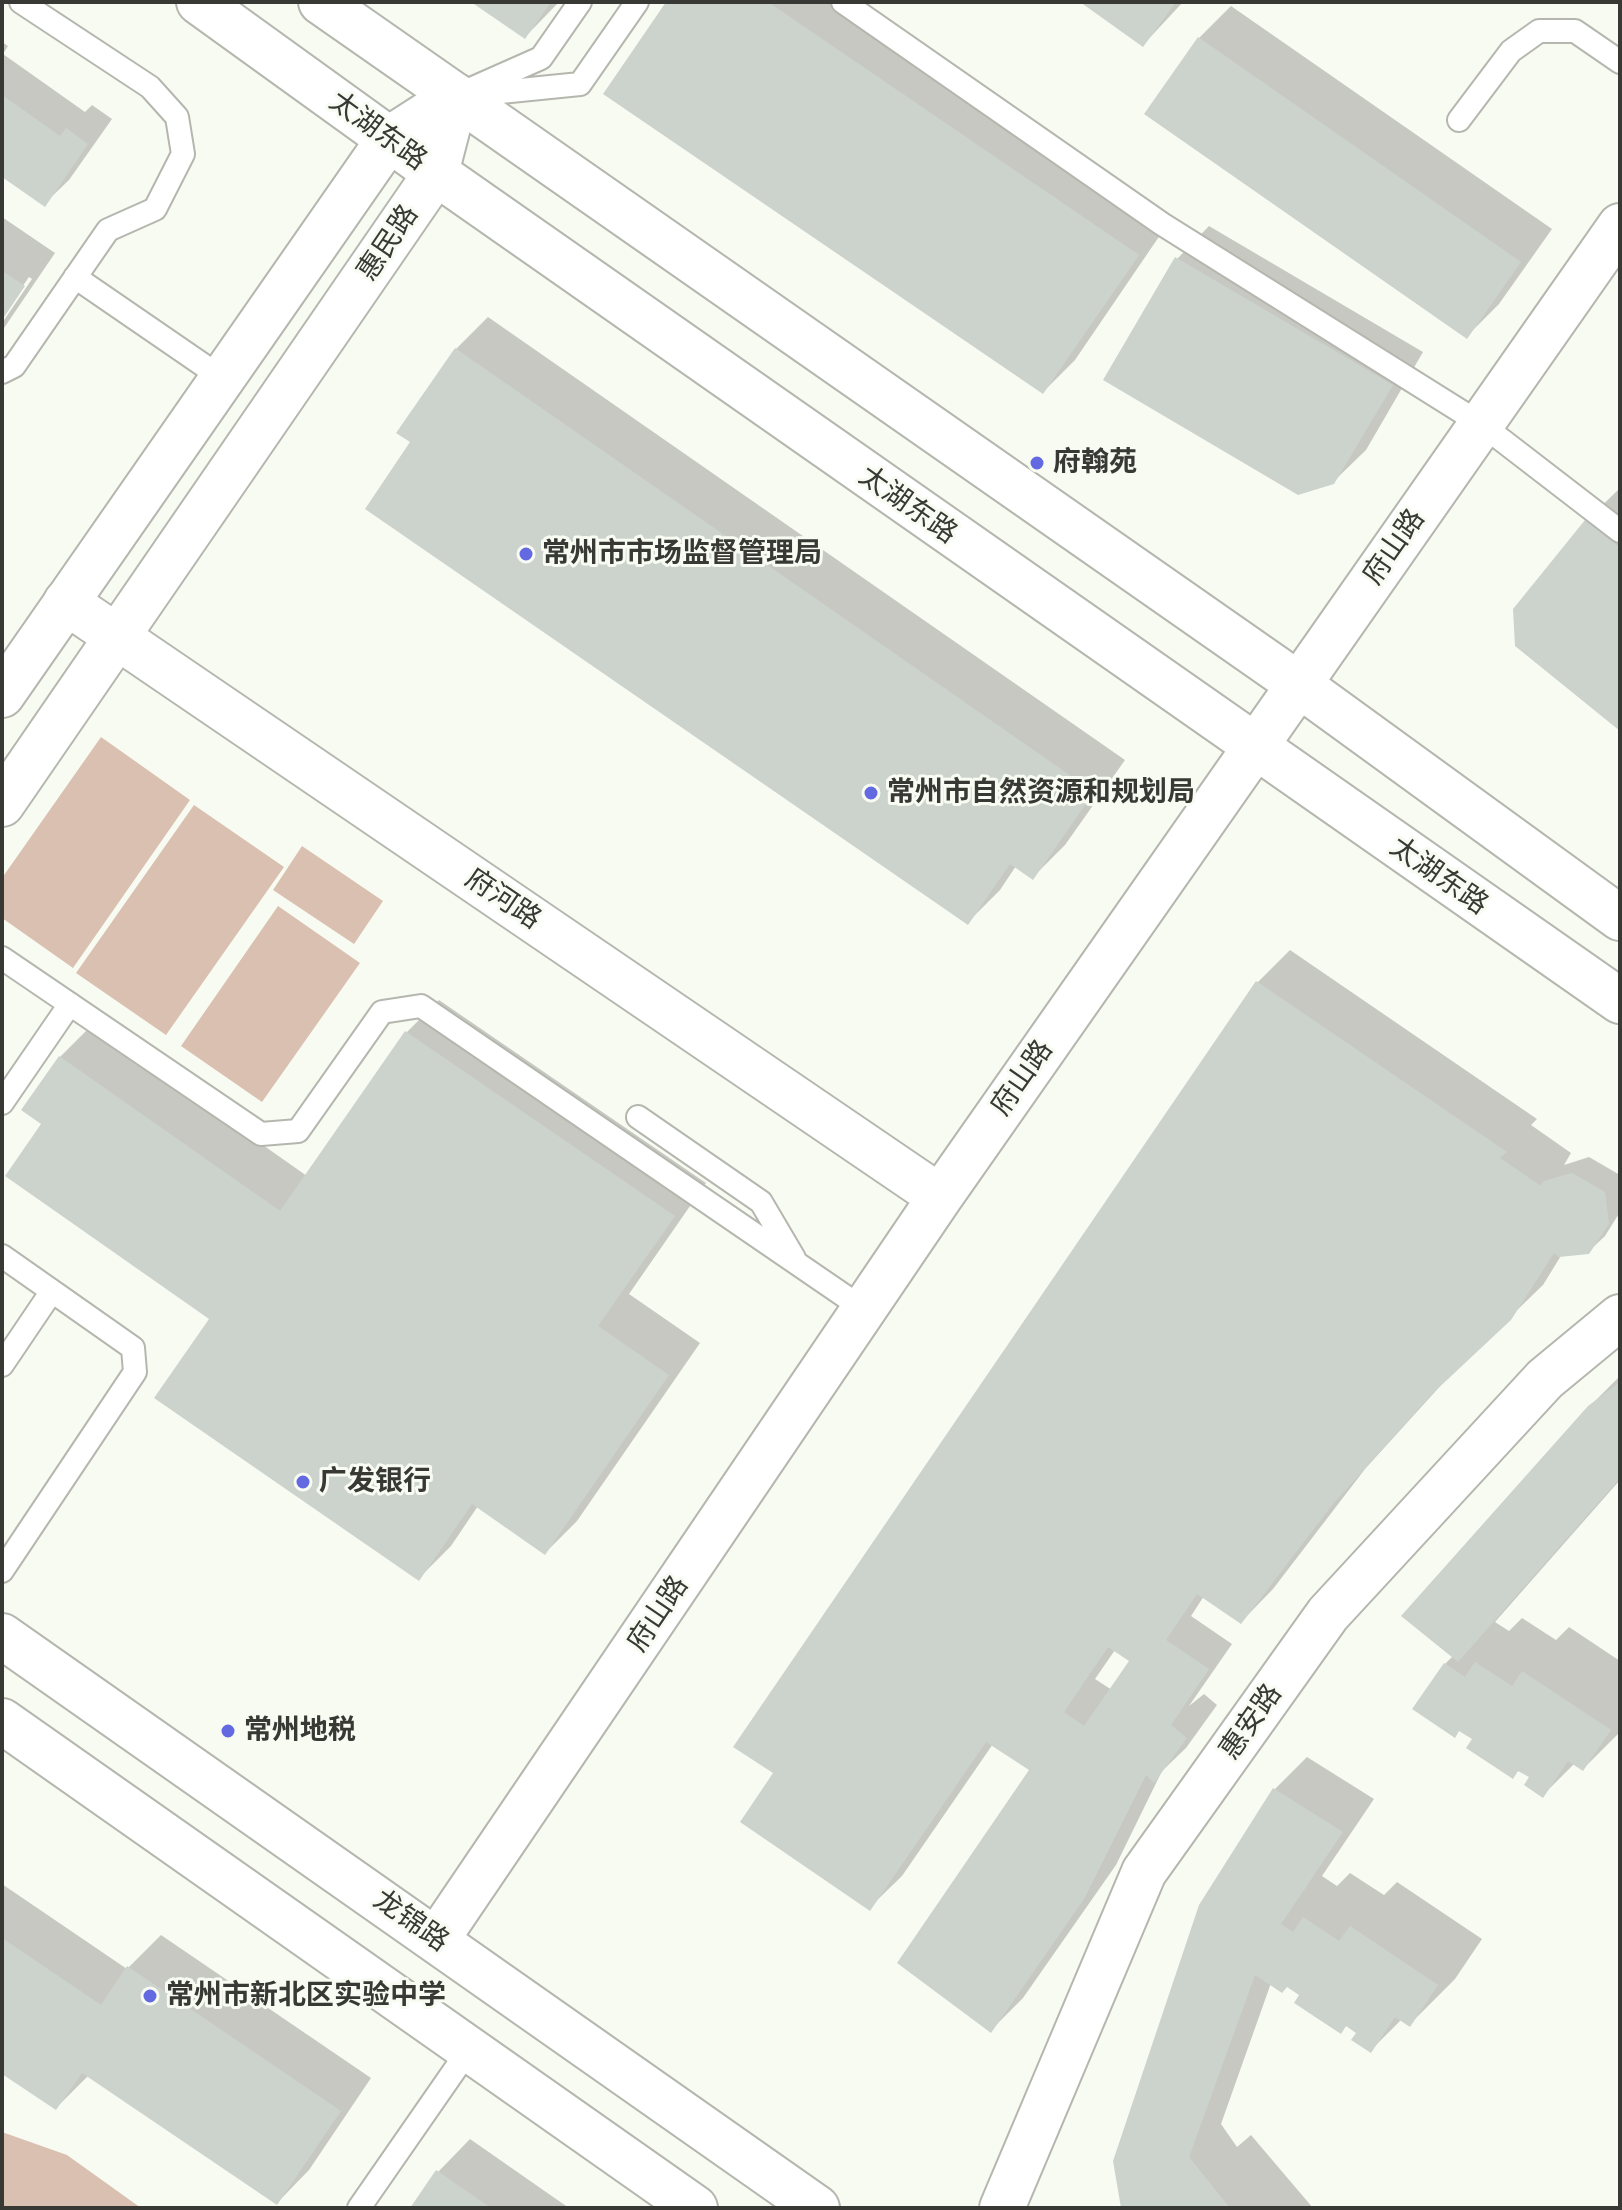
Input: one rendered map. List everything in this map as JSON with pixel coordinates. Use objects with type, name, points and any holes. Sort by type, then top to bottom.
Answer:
[{"type":"street","name":"太湖东路","points":[[199,2],[436,173],[1252,747],[1620,1001]]},
{"type":"street","points":[[321,2],[1298,684],[1620,918]]},
{"type":"street","name":"惠民路","points":[[2,695],[389,139],[456,96]]},
{"type":"street","name":"惠民路","points":[[2,804],[436,173],[456,96]]},
{"type":"street","name":"府山路","points":[[437,1939],[940,1197],[1252,747],[1620,226]]},
{"type":"street","name":"府河路","points":[[66,602],[940,1197]]},
{"type":"street","name":"惠安路","points":[[1002,2208],[1144,1872],[1328,1614],[1545,1379],[1620,1317]]},
{"type":"street","name":"龙锦路","points":[[2,1636],[817,2208]]},
{"type":"street","points":[[2,1721],[695,2208]]},
{"type":"lane","points":[[2,372],[14,366],[108,230],[155,209],[183,154],[177,117],[150,87],[21,2]]},
{"type":"lane","points":[[456,96],[541,58],[580,2]]},
{"type":"lane","points":[[456,96],[580,84],[637,2]]},
{"type":"lane","points":[[843,2],[1162,224],[1481,424],[1620,531]]},
{"type":"lane","points":[[1459,120],[1511,51],[1539,31],[1575,31],[1620,62]]},
{"type":"lane","points":[[75,277],[222,378]]},
{"type":"lane","points":[[2,958],[261,1134],[298,1131],[382,1012],[421,1006],[865,1310]]},
{"type":"lane","points":[[2,1103],[70,1004]]},
{"type":"lane","points":[[638,1117],[761,1202],[798,1264]]},
{"type":"lane","points":[[2,1256],[133,1348],[135,1372],[2,1571]]},
{"type":"lane","points":[[2,1365],[52,1291]]},
{"type":"lane","points":[[359,2208],[470,2048]]},
{"type":"shaded area","points":[[101,737],[190,800],[73,968],[2,918],[2,878]]},
{"type":"shaded area","points":[[194,805],[284,867],[166,1035],[76,973]]},
{"type":"shaded area","points":[[302,846],[383,901],[354,944],[273,890]]},
{"type":"shaded area","points":[[278,906],[360,963],[262,1102],[181,1046]]},
{"type":"shaded area","points":[[2,2132],[67,2155],[141,2208],[2,2208]]},
{"type":"building","points":[[471,2],[551,2],[525,39]]},
{"type":"building","points":[[666,2],[768,2],[1139,255],[1043,394],[603,94]]},
{"type":"building","points":[[1080,2],[1176,2],[1143,47]]},
{"type":"building","points":[[1198,37],[1521,262],[1467,339],[1144,114]]},
{"type":"building","points":[[2,95],[60,136],[66,128],[88,144],[45,207],[2,177]]},
{"type":"building","points":[[1175,257],[1393,385],[1334,484],[1298,495],[1103,380]]},
{"type":"building","points":[[2,271],[25,286],[2,320]]},
{"type":"building","points":[[455,348],[1094,792],[1033,880],[1010,864],[968,925],[365,509],[410,442],[396,433]]},
{"type":"building","points":[[1585,520],[1620,548],[1620,731],[1515,646],[1513,609]]},
{"type":"building","points":[[1256,981],[1507,1152],[1500,1158],[1541,1186],[1544,1181],[1572,1173],[1605,1192],[1609,1224],[1589,1254],[1559,1257],[1554,1253],[1511,1320],[1432,1394],[1333,1504],[1241,1624],[1197,1594],[1166,1640],[1209,1669],[1171,1725],[1187,1738],[1154,1783],[1146,1775],[1084,1899],[991,2033],[897,1963],[1029,1770],[986,1742],[870,1911],[740,1822],[773,1773],[733,1747]],"holes":[[[1108,1647],[1129,1661],[1084,1726],[1064,1712]]]},
{"type":"building","points":[[405,1031],[675,1216],[598,1326],[669,1375],[545,1555],[472,1504],[419,1581],[154,1398],[209,1319],[5,1176],[41,1124],[21,1110],[59,1056],[280,1211]]},
{"type":"building","points":[[1620,1382],[1620,1478],[1458,1662],[1401,1616],[1588,1406]]},
{"type":"building","points":[[1475,1662],[1512,1686],[1522,1671],[1611,1730],[1583,1771],[1568,1761],[1543,1798],[1524,1785],[1529,1777],[1518,1771],[1513,1779],[1466,1748],[1472,1739],[1459,1731],[1455,1738],[1412,1709],[1444,1663],[1465,1677]]},
{"type":"building","points":[[1273,1788],[1343,1832],[1281,1924],[1293,1932],[1303,1917],[1339,1941],[1350,1926],[1438,1985],[1410,2027],[1395,2017],[1371,2053],[1351,2040],[1356,2033],[1346,2026],[1341,2034],[1294,2003],[1299,1995],[1287,1987],[1282,1993],[1255,1975],[1189,2157],[1230,2208],[1121,2208],[1113,2161],[1199,1905]]},
{"type":"building","points":[[2,1938],[101,2005],[127,1966],[341,2111],[277,2205],[82,2073],[56,2110],[2,2074]]},
{"type":"building","points":[[436,2170],[491,2208],[410,2208]]},
{"type":"place","name":"府翰苑","points":[[1037,463]]},
{"type":"place","name":"常州市市场监督管理局","points":[[526,554]]},
{"type":"place","name":"常州市自然资源和规划局","points":[[871,793]]},
{"type":"place","name":"广发银行","points":[[303,1482]]},
{"type":"place","name":"常州地税","points":[[228,1731]]},
{"type":"place","name":"常州市新北区实验中学","points":[[150,1996]]}]
